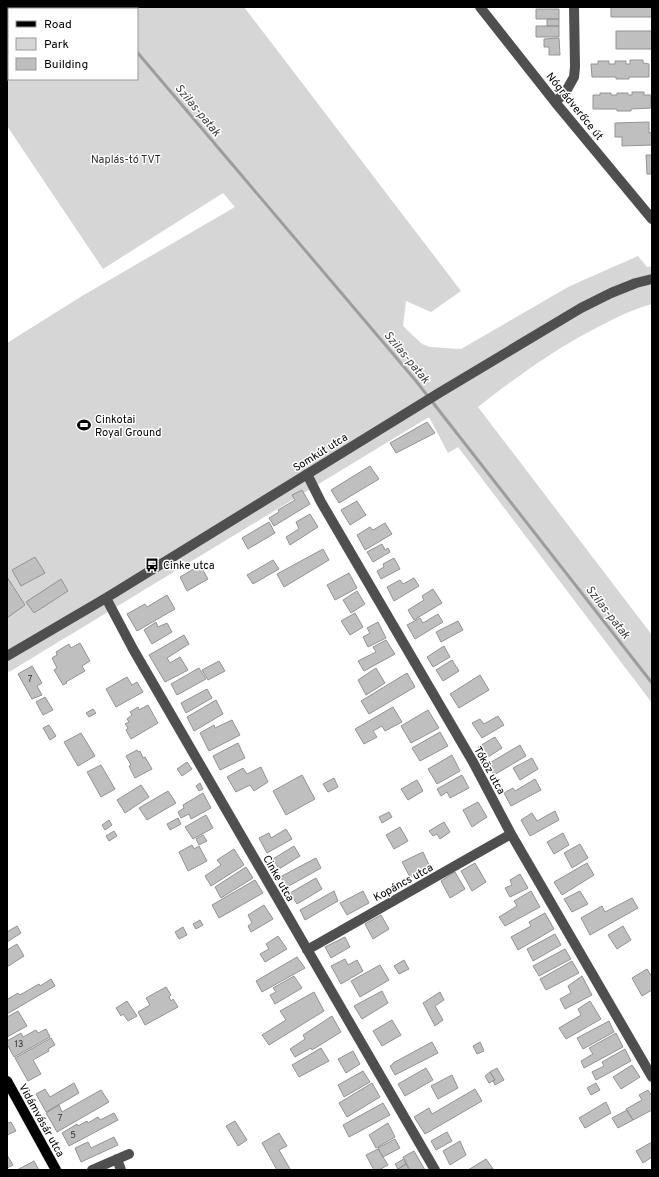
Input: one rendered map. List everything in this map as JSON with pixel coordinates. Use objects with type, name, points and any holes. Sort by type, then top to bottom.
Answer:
[{"type":"main road","name":"Vidámvásár utca","points":[[7,1081],[56,1170]]},
{"type":"street","name":"Nógrádverőce út","points":[[480,7],[555,102],[652,219]]},
{"type":"street","points":[[555,102],[565,93],[574,78],[574,7]]},
{"type":"street","name":"Somkút utca","points":[[7,656],[106,598],[424,402],[581,308],[611,293],[636,283],[652,279]]},
{"type":"street","name":"Tóköz utca","points":[[307,474],[321,502],[473,762],[511,834],[652,1077]]},
{"type":"street","name":"Cinke utca","points":[[106,598],[137,656],[435,1170]]},
{"type":"street","name":"Kopáncs utca","points":[[307,950],[511,834]]},
{"type":"street","points":[[92,1170],[130,1154]]},
{"type":"street","points":[[117,1159],[121,1170]]},
{"type":"green space","name":"Naplás-tó TVT","points":[[7,7],[244,7],[461,291],[431,312],[406,301],[403,326],[422,344],[430,347],[461,349],[570,286],[638,256],[647,267],[652,266],[652,304],[638,308],[618,317],[566,345],[521,374],[478,407],[652,635],[652,703],[458,447],[448,453],[429,417],[9,672],[7,669],[7,343],[82,296],[235,207],[223,193],[103,269],[7,126]]},
{"type":"building","points":[[611,7],[652,7],[652,17],[611,17]]},
{"type":"building","points":[[536,9],[559,9],[559,19],[536,19]]},
{"type":"building","points":[[547,19],[559,19],[559,26],[547,26]]},
{"type":"building","points":[[536,26],[559,26],[559,37],[536,37]]},
{"type":"building","points":[[616,31],[652,31],[652,49],[616,49]]},
{"type":"building","points":[[559,38],[560,55],[549,55],[549,47],[544,47],[544,39]]},
{"type":"building","points":[[630,60],[643,60],[643,63],[649,64],[649,77],[629,77],[629,79],[616,79],[616,77],[592,77],[591,64],[598,64],[598,61],[609,61],[609,64],[615,64],[615,61],[626,61],[626,64],[630,64]]},
{"type":"building","points":[[632,92],[644,92],[644,95],[651,95],[651,108],[631,109],[631,111],[617,111],[617,109],[593,109],[593,95],[600,95],[600,93],[611,93],[611,95],[617,95],[617,93],[628,93],[628,95],[632,95]]},
{"type":"building","points":[[649,122],[649,133],[652,132],[652,145],[622,146],[622,137],[615,137],[615,123]]},
{"type":"building","points":[[646,155],[652,155],[652,174],[647,174]]},
{"type":"building","points":[[427,422],[435,433],[396,453],[390,443]]},
{"type":"building","points":[[370,466],[379,479],[339,503],[331,490]]},
{"type":"building","points":[[302,490],[310,504],[274,526],[269,518],[279,512],[278,510],[295,500],[292,495]]},
{"type":"building","points":[[357,501],[366,515],[350,525],[341,510]]},
{"type":"building","points":[[310,514],[318,527],[290,545],[286,537],[299,529],[296,522]]},
{"type":"building","points":[[269,522],[275,533],[248,549],[242,538]]},
{"type":"building","points":[[385,523],[392,534],[365,550],[357,535],[370,527],[373,530]]},
{"type":"building","points":[[382,544],[385,550],[388,548],[390,552],[373,562],[367,552]]},
{"type":"building","points":[[323,549],[329,560],[284,587],[277,574]]},
{"type":"building","points":[[35,557],[45,573],[21,586],[12,570]]},
{"type":"building","points":[[394,558],[400,569],[381,579],[377,571],[384,567],[383,564]]},
{"type":"building","points":[[273,560],[279,569],[253,584],[247,575]]},
{"type":"building","points":[[200,565],[208,579],[187,591],[180,577]]},
{"type":"building","points":[[349,573],[357,588],[335,600],[327,585]]},
{"type":"building","points":[[7,577],[25,605],[7,618]]},
{"type":"building","points":[[414,578],[419,586],[394,601],[387,587],[400,580],[403,584]]},
{"type":"building","points":[[61,579],[68,591],[34,613],[26,602]]},
{"type":"building","points":[[433,589],[442,603],[414,620],[408,610],[424,600],[422,596]]},
{"type":"building","points":[[357,591],[365,604],[351,613],[343,600]]},
{"type":"building","points":[[167,595],[175,609],[137,631],[127,614],[145,604],[147,607]]},
{"type":"building","points":[[355,613],[363,627],[350,635],[341,621]]},
{"type":"building","points":[[438,614],[443,622],[415,639],[407,625],[420,618],[423,623]]},
{"type":"building","points":[[458,621],[463,630],[441,642],[436,632]]},
{"type":"building","points":[[156,622],[158,627],[167,623],[172,632],[152,644],[144,630]]},
{"type":"building","points":[[378,622],[386,638],[368,647],[363,637],[370,633],[367,628]]},
{"type":"building","points":[[184,635],[189,644],[167,658],[170,663],[180,657],[188,670],[165,682],[149,655]]},
{"type":"building","points":[[386,640],[395,654],[364,671],[358,661],[376,652],[373,647]]},
{"type":"building","points":[[80,643],[90,661],[82,666],[85,671],[63,685],[54,670],[57,668],[52,658],[57,655],[56,652],[69,644],[71,648]]},
{"type":"building","points":[[444,646],[450,657],[433,667],[427,657]]},
{"type":"building","points":[[452,660],[459,671],[443,681],[436,670]]},
{"type":"building","points":[[219,661],[225,671],[208,680],[202,670]]},
{"type":"building","points":[[32,666],[42,683],[37,686],[42,695],[32,699],[18,674]]},
{"type":"building","points":[[199,668],[206,679],[177,695],[171,684]]},
{"type":"building","points":[[376,668],[385,683],[366,695],[358,680]]},
{"type":"building","points":[[407,673],[415,687],[369,714],[361,701]]},
{"type":"building","points":[[480,675],[489,690],[459,708],[450,694]]},
{"type":"building","points":[[127,677],[132,685],[137,682],[143,692],[116,707],[106,689]]},
{"type":"building","points":[[207,689],[212,698],[186,713],[181,703]]},
{"type":"building","points":[[45,697],[53,710],[43,715],[36,702]]},
{"type":"building","points":[[216,700],[223,714],[194,731],[187,717]]},
{"type":"building","points":[[148,705],[158,723],[131,739],[126,730],[128,728],[125,724],[129,722],[127,719],[132,715],[130,712],[138,707],[139,710]]},
{"type":"building","points":[[393,707],[402,722],[385,731],[382,726],[373,731],[377,737],[364,744],[355,729]]},
{"type":"building","points":[[93,709],[96,713],[89,717],[86,713]]},
{"type":"building","points":[[428,710],[439,728],[411,743],[401,726]]},
{"type":"building","points":[[498,716],[504,725],[482,738],[472,723],[480,719],[484,724]]},
{"type":"building","points":[[232,720],[240,735],[209,751],[200,733],[214,725],[215,728]]},
{"type":"building","points":[[49,725],[56,736],[50,740],[43,728]]},
{"type":"building","points":[[440,732],[448,746],[420,761],[412,748]]},
{"type":"building","points":[[81,733],[95,756],[78,766],[64,742]]},
{"type":"building","points":[[495,737],[502,748],[485,759],[478,747]]},
{"type":"building","points":[[238,743],[245,758],[220,770],[213,756]]},
{"type":"building","points":[[520,745],[526,756],[494,775],[488,764]]},
{"type":"building","points":[[137,750],[138,752],[140,751],[143,758],[145,757],[152,769],[135,778],[129,766],[131,765],[126,756]]},
{"type":"building","points":[[452,755],[460,771],[437,784],[428,769]]},
{"type":"building","points":[[532,758],[538,769],[520,780],[513,768]]},
{"type":"building","points":[[187,762],[192,769],[182,776],[177,769]]},
{"type":"building","points":[[101,765],[115,789],[101,797],[87,772]]},
{"type":"building","points":[[261,767],[268,782],[254,791],[250,785],[236,792],[227,777],[243,768],[247,774]]},
{"type":"building","points":[[302,775],[315,799],[286,815],[273,791]]},
{"type":"building","points":[[462,775],[469,788],[450,798],[447,792],[441,796],[437,789]]},
{"type":"building","points":[[334,778],[338,787],[328,792],[323,784]]},
{"type":"building","points":[[535,779],[541,790],[511,806],[504,793],[513,788],[515,791]]},
{"type":"building","points":[[417,780],[423,791],[408,800],[401,789]]},
{"type":"building","points":[[200,783],[203,789],[199,791],[196,786]]},
{"type":"building","points":[[141,785],[149,797],[125,813],[117,800]]},
{"type":"building","points":[[168,791],[176,803],[147,820],[139,808]]},
{"type":"building","points":[[203,793],[211,808],[191,819],[189,814],[181,818],[178,812],[184,808],[183,805]]},
{"type":"building","points":[[478,802],[487,817],[472,827],[463,810]]},
{"type":"building","points":[[555,811],[559,820],[530,836],[521,820],[532,813],[537,821]]},
{"type":"building","points":[[389,812],[392,817],[382,823],[379,817]]},
{"type":"building","points":[[206,815],[213,828],[193,839],[185,827]]},
{"type":"building","points":[[178,818],[181,824],[170,830],[167,824]]},
{"type":"building","points":[[109,820],[112,825],[105,830],[102,825]]},
{"type":"building","points":[[444,822],[450,832],[440,839],[437,834],[433,836],[429,831]]},
{"type":"building","points":[[400,827],[408,841],[394,849],[386,835]]},
{"type":"building","points":[[286,829],[292,839],[267,853],[259,838],[269,833],[271,838]]},
{"type":"building","points":[[114,831],[117,836],[109,841],[106,836]]},
{"type":"building","points":[[563,833],[569,845],[554,854],[547,842]]},
{"type":"building","points":[[203,835],[207,841],[199,845],[196,839]]},
{"type":"building","points":[[580,844],[588,858],[572,868],[564,853]]},
{"type":"building","points":[[192,845],[194,849],[199,846],[207,861],[188,871],[179,852]]},
{"type":"building","points":[[294,846],[300,856],[279,869],[273,859]]},
{"type":"building","points":[[234,849],[244,865],[211,886],[205,876],[221,865],[217,860]]},
{"type":"building","points":[[423,852],[430,867],[410,877],[402,862]]},
{"type":"building","points":[[316,858],[321,868],[287,887],[280,877]]},
{"type":"building","points":[[475,863],[486,882],[472,891],[461,871]]},
{"type":"building","points":[[587,863],[594,875],[562,895],[554,882]]},
{"type":"building","points":[[246,867],[253,878],[221,898],[215,887]]},
{"type":"building","points":[[455,872],[465,889],[450,898],[441,881]]},
{"type":"building","points":[[520,874],[528,888],[510,897],[505,888],[512,885],[510,880]]},
{"type":"building","points":[[316,878],[322,889],[297,904],[290,893]]},
{"type":"building","points":[[255,880],[263,893],[219,918],[212,905]]},
{"type":"building","points":[[334,891],[338,901],[305,920],[300,910]]},
{"type":"building","points":[[363,891],[369,903],[347,915],[340,903]]},
{"type":"building","points":[[531,891],[540,907],[505,926],[499,917],[517,906],[514,901]]},
{"type":"building","points":[[580,891],[588,904],[572,912],[564,899]]},
{"type":"building","points":[[632,898],[638,908],[590,935],[581,918],[602,906],[605,912]]},
{"type":"building","points":[[264,905],[273,919],[251,932],[248,926],[252,923],[248,915]]},
{"type":"building","points":[[545,913],[554,929],[518,950],[511,937],[531,926],[529,922]]},
{"type":"building","points":[[381,915],[389,929],[373,939],[365,924]]},
{"type":"building","points":[[200,920],[203,925],[196,929],[193,924]]},
{"type":"building","points":[[17,926],[21,933],[7,942],[7,932]]},
{"type":"building","points":[[623,926],[631,940],[617,949],[608,935]]},
{"type":"building","points":[[183,927],[187,935],[179,939],[175,932]]},
{"type":"building","points":[[555,934],[561,945],[533,961],[527,949]]},
{"type":"building","points":[[278,936],[287,949],[265,962],[260,954],[269,949],[266,944]]},
{"type":"building","points":[[345,937],[350,947],[331,958],[325,947]]},
{"type":"building","points":[[17,944],[24,956],[7,967],[7,950]]},
{"type":"building","points":[[565,949],[571,959],[539,976],[533,966]]},
{"type":"building","points":[[297,957],[305,968],[262,992],[256,981]]},
{"type":"building","points":[[345,959],[348,965],[357,960],[363,971],[341,984],[331,966]]},
{"type":"building","points":[[404,960],[409,969],[399,974],[394,966]]},
{"type":"building","points":[[572,961],[579,973],[546,990],[540,979]]},
{"type":"building","points":[[380,965],[389,980],[360,997],[351,981]]},
{"type":"building","points":[[647,969],[652,977],[652,990],[642,996],[632,978]]},
{"type":"building","points":[[294,976],[302,988],[275,1004],[270,995],[276,992],[273,988]]},
{"type":"building","points":[[582,976],[592,995],[565,1009],[560,999],[571,993],[568,986]]},
{"type":"building","points":[[51,979],[55,986],[7,1014],[7,998],[8,999],[18,993],[20,995]]},
{"type":"building","points":[[166,987],[171,995],[169,997],[171,1001],[173,999],[178,1007],[145,1025],[138,1012],[150,1005],[146,998]]},
{"type":"building","points":[[382,991],[388,1003],[362,1019],[354,1006]]},
{"type":"building","points":[[314,992],[324,1011],[269,1045],[262,1035],[286,1020],[280,1011]]},
{"type":"building","points":[[440,992],[444,1000],[435,1006],[443,1020],[435,1026],[423,1003]]},
{"type":"building","points":[[127,1001],[137,1016],[128,1021],[123,1014],[121,1016],[116,1008]]},
{"type":"building","points":[[590,1001],[601,1019],[566,1039],[559,1028],[581,1015],[578,1009]]},
{"type":"building","points":[[18,1011],[27,1026],[7,1037],[7,1017]]},
{"type":"building","points":[[332,1016],[341,1032],[312,1050],[311,1048],[295,1057],[290,1049],[305,1039],[303,1035]]},
{"type":"building","points":[[392,1020],[401,1035],[382,1046],[373,1031]]},
{"type":"building","points":[[609,1021],[614,1032],[583,1049],[577,1038]]},
{"type":"building","points":[[46,1029],[50,1037],[14,1057],[7,1044],[7,1041],[21,1033],[23,1037],[36,1030],[38,1033]]},
{"type":"building","points":[[616,1033],[623,1047],[584,1068],[581,1061],[593,1054],[589,1048]]},
{"type":"building","points":[[51,1038],[55,1045],[48,1049],[49,1051],[33,1060],[41,1074],[28,1081],[15,1058]]},
{"type":"building","points":[[432,1042],[438,1053],[395,1075],[390,1066],[393,1063]]},
{"type":"building","points":[[480,1042],[484,1051],[477,1054],[473,1046]]},
{"type":"building","points":[[321,1048],[329,1061],[299,1077],[292,1065]]},
{"type":"building","points":[[625,1049],[631,1061],[596,1080],[592,1072],[604,1066],[602,1062]]},
{"type":"building","points":[[353,1051],[360,1064],[346,1073],[338,1059]]},
{"type":"building","points":[[632,1065],[640,1077],[621,1089],[613,1077]]},
{"type":"building","points":[[426,1068],[433,1080],[405,1096],[398,1084]]},
{"type":"building","points":[[497,1068],[504,1080],[495,1085],[493,1081],[495,1080],[490,1072]]},
{"type":"building","points":[[363,1071],[370,1082],[344,1097],[338,1085]]},
{"type":"building","points":[[490,1072],[495,1080],[489,1083],[485,1076]]},
{"type":"building","points":[[452,1075],[458,1088],[438,1099],[431,1086]]},
{"type":"building","points":[[74,1083],[79,1093],[46,1112],[36,1094],[45,1089],[50,1097]]},
{"type":"building","points":[[372,1083],[380,1097],[347,1117],[339,1103]]},
{"type":"building","points":[[596,1083],[600,1090],[591,1095],[587,1088]]},
{"type":"building","points":[[475,1089],[482,1101],[425,1134],[414,1117],[429,1108],[432,1114]]},
{"type":"building","points":[[101,1090],[109,1102],[57,1132],[46,1113],[59,1105],[62,1112]]},
{"type":"building","points":[[648,1090],[652,1096],[652,1110],[633,1120],[626,1109],[642,1100],[639,1095]]},
{"type":"building","points":[[606,1102],[611,1113],[585,1128],[579,1118]]},
{"type":"building","points":[[383,1103],[390,1115],[349,1137],[343,1125]]},
{"type":"building","points":[[627,1110],[633,1120],[618,1128],[612,1118]]},
{"type":"building","points":[[114,1113],[118,1120],[69,1146],[62,1133],[77,1124],[78,1126],[87,1121],[88,1123],[98,1117],[100,1120]]},
{"type":"building","points":[[235,1121],[247,1140],[238,1146],[226,1126]]},
{"type":"building","points":[[7,1122],[11,1122],[16,1131],[7,1135]]},
{"type":"building","points":[[388,1123],[395,1137],[376,1148],[369,1135]]},
{"type":"building","points":[[447,1132],[452,1141],[436,1150],[431,1141]]},
{"type":"building","points":[[279,1133],[287,1146],[279,1150],[290,1169],[289,1170],[277,1170],[262,1143]]},
{"type":"building","points":[[114,1137],[118,1145],[81,1162],[75,1148],[88,1142],[91,1148]]},
{"type":"building","points":[[395,1139],[400,1148],[383,1157],[378,1148]]},
{"type":"building","points":[[460,1141],[466,1155],[450,1165],[443,1151]]},
{"type":"building","points":[[652,1142],[652,1157],[643,1163],[636,1151]]},
{"type":"building","points":[[378,1149],[388,1165],[379,1170],[374,1170],[366,1155]]},
{"type":"building","points":[[414,1151],[425,1170],[410,1170],[403,1157]]},
{"type":"building","points":[[7,1155],[13,1165],[7,1168]]},
{"type":"building","points":[[404,1159],[406,1164],[398,1169],[395,1164]]},
{"type":"building","points":[[486,1159],[493,1169],[468,1170]]},
{"type":"building","points":[[34,1161],[39,1170],[17,1170]]},
{"type":"building","points":[[406,1164],[409,1170],[396,1170],[398,1169]]},
{"type":"waterway","name":"Szilas-patak","points":[[138,53],[416,381],[652,683]]},
{"type":"place","name":"Cinkotai Royal Ground","points":[[84,425]]},
{"type":"place","name":"Cinke utca","points":[[152,565]]}]
